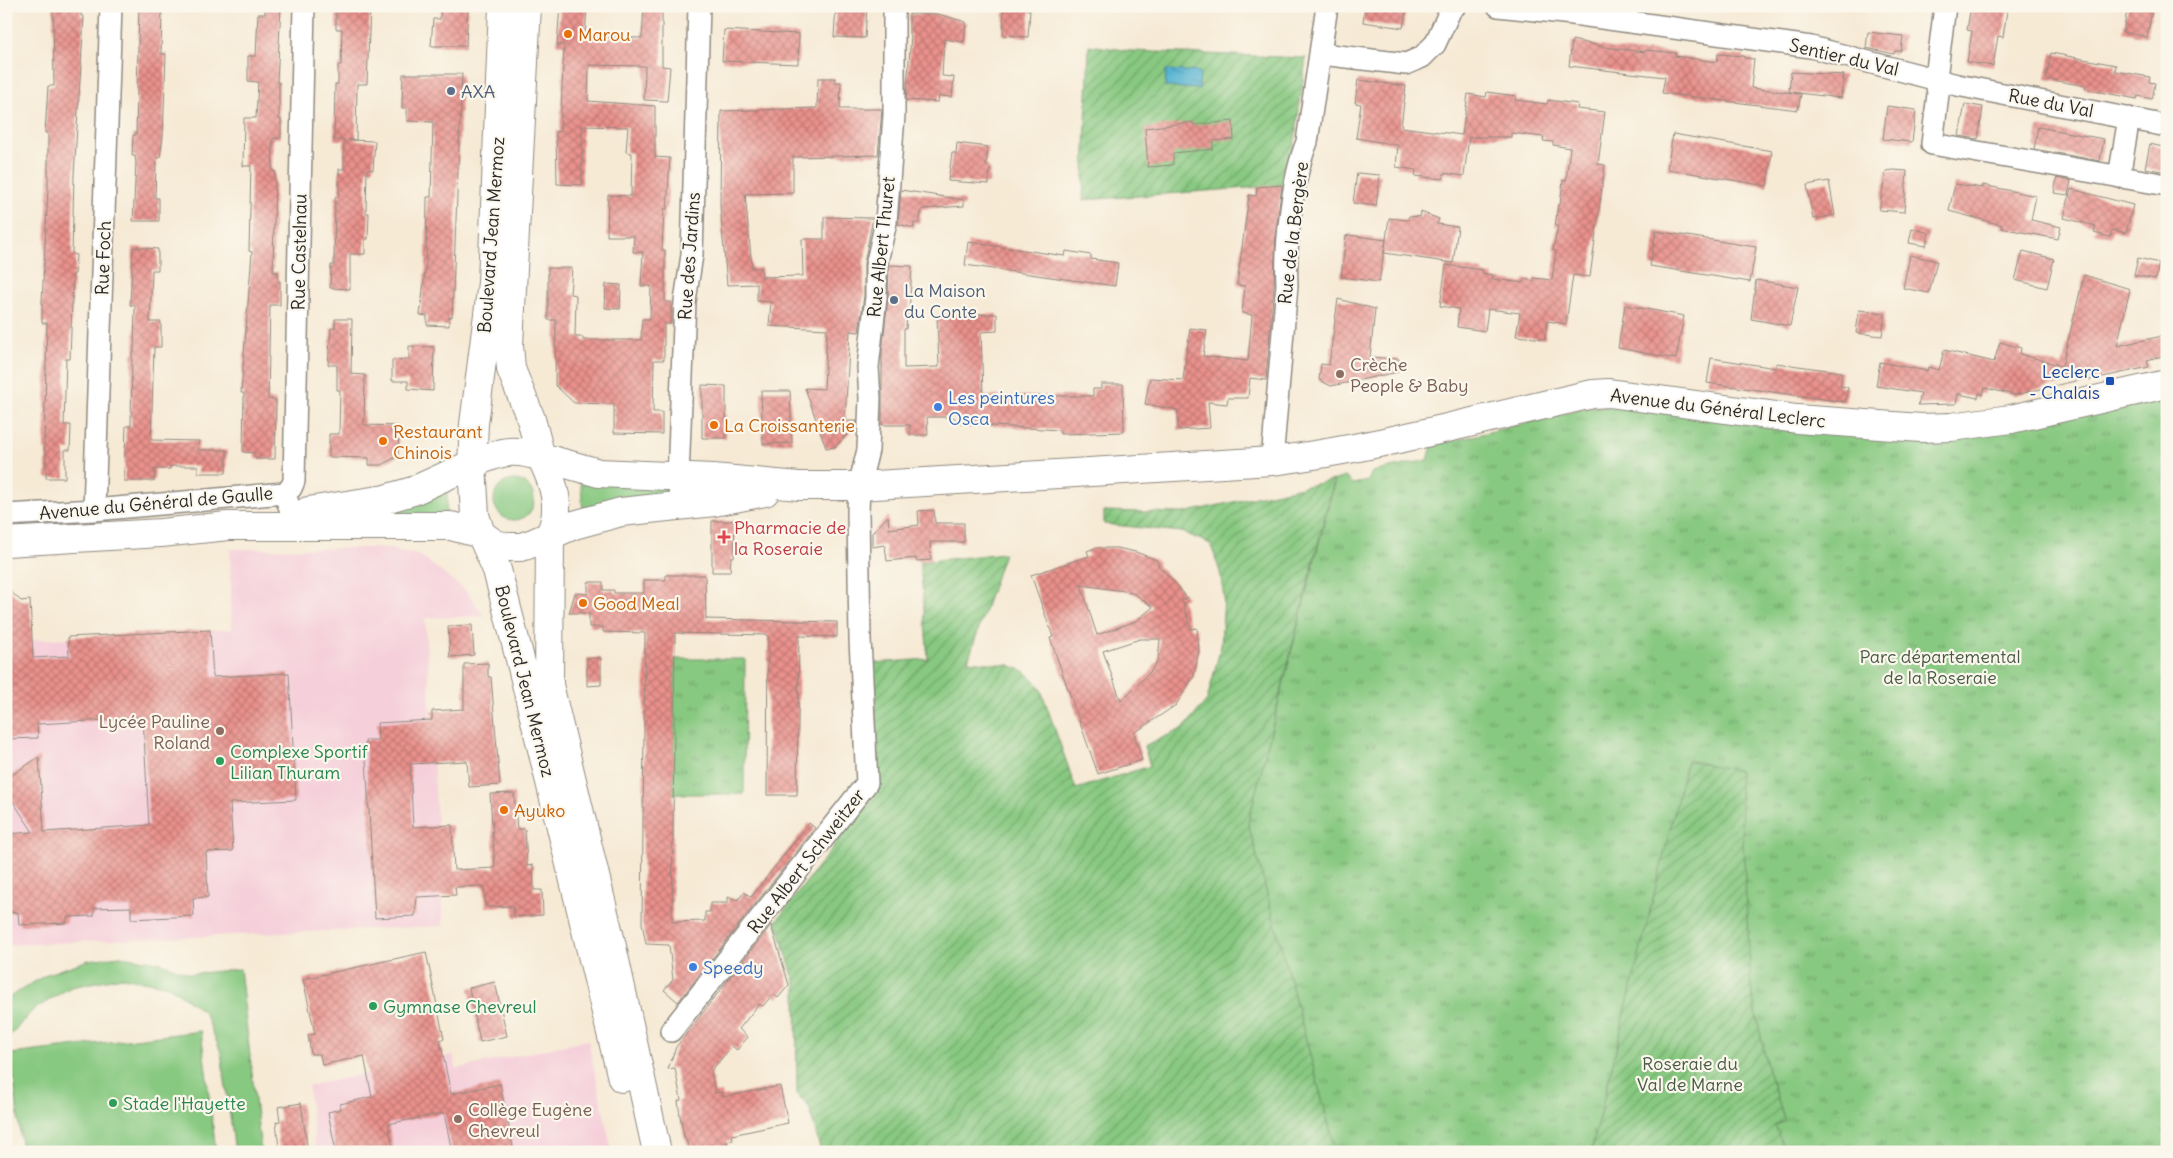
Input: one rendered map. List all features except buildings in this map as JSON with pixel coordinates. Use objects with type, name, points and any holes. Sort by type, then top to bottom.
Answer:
[{"type":"main road","name":"Boulevard Jean Mermoz","points":[[503,6],[492,283],[474,424],[472,464],[475,515],[496,570],[600,944]]},
{"type":"main road","name":"Boulevard Jean Mermoz","points":[[527,6],[509,345],[511,369],[531,419],[541,457],[555,493],[556,523],[550,534],[548,685],[600,944]]},
{"type":"main road","name":"Avenue du Général Leclerc","points":[[859,486],[1272,461],[1354,449],[1593,394],[1630,394],[1797,419],[1921,428],[1951,427],[2011,419],[2167,384]]},
{"type":"main road","points":[[472,464],[506,451],[522,451],[599,473],[799,486],[859,486]]},
{"type":"main road","name":"Avenue du Général de Gaulle","points":[[228,526],[288,503],[385,499],[426,486],[472,464]]},
{"type":"main road","points":[[481,534],[495,544],[520,547],[533,544],[550,534],[621,512],[681,505],[799,486]]},
{"type":"main road","name":"Avenue du Général de Gaulle","points":[[6,542],[161,533],[228,526],[451,526],[481,534]]},
{"type":"main road","points":[[600,944],[638,1152]]},
{"type":"main road","points":[[600,944],[657,1152]]},
{"type":"street","name":"Rue Foch","points":[[94,510],[111,6]]},
{"type":"street","name":"Rue Castelnau","points":[[288,503],[294,481],[304,6]]},
{"type":"street","name":"Rue des Jardins","points":[[681,505],[678,477],[685,301],[692,255],[699,6]]},
{"type":"street","name":"Rue Albert Thuret","points":[[859,486],[868,450],[870,398],[868,367],[876,297],[876,266],[886,222],[894,115],[894,6]]},
{"type":"street","name":"Rue de la Bergère","points":[[1272,461],[1287,285],[1286,267],[1298,163],[1307,142],[1322,54],[1327,6]]},
{"type":"street","points":[[1322,54],[1406,64],[1422,57],[1435,44],[1451,9],[1455,6]]},
{"type":"street","name":"Sentier du Val","points":[[1498,6],[1573,14],[1811,47],[1936,78]]},
{"type":"street","points":[[1945,6],[1936,78],[1938,94],[1932,144],[2167,185]]},
{"type":"street","name":"Rue du Val","points":[[1936,78],[1957,85],[2167,126]]},
{"type":"street","points":[[2119,177],[2129,118]]},
{"type":"street","name":"Rue Albert Schweitzer","points":[[671,1031],[867,783],[860,639],[859,486]]},
{"type":"street","name":"Avenue du Général de Gaulle","points":[[6,515],[288,503]]},
{"type":"shaded area","name":"Lycée Pauline Roland","points":[[387,548],[421,556],[467,592],[484,616],[425,618],[443,926],[6,945],[6,592],[15,595],[20,601],[32,640],[232,629],[230,549]]},
{"type":"shaded area","name":"Collège Eugène Chevreul","points":[[588,1040],[612,1152],[316,1152],[308,1086],[453,1055],[456,1069]]},
{"type":"green space","points":[[1089,45],[1131,51],[1306,58],[1289,185],[1083,200]]},
{"type":"green space","name":"Parc départemental de la Roseraie","points":[[2167,398],[2167,1152],[1785,1152],[1774,1125],[1785,1121],[1767,1067],[1751,989],[1687,761],[1591,1152],[1336,1152],[1248,823],[1335,480],[1345,477],[1353,484],[1368,481],[1372,472],[1428,460],[1432,446],[1591,407],[1621,406],[1812,434]]},
{"type":"green space","points":[[580,475],[667,487],[667,496],[583,510]]},
{"type":"green space","points":[[514,480],[528,486],[534,500],[528,514],[514,520],[500,514],[494,500],[500,486]]},
{"type":"green space","points":[[1334,480],[1248,823],[1336,1152],[821,1152],[809,1107],[797,1094],[796,985],[776,921],[879,788],[874,663],[928,659],[920,562],[1004,553],[968,661],[1009,665],[1026,672],[1040,687],[1076,789],[1150,766],[1144,746],[1184,728],[1207,700],[1221,646],[1224,597],[1220,572],[1211,544],[1182,532],[1104,524],[1104,511],[1183,513]]},
{"type":"green space","points":[[448,485],[446,517],[381,516],[380,510]]},
{"type":"green space","points":[[675,659],[745,659],[744,794],[673,794]]},
{"type":"green space","name":"Roseraie du Val de Marne","points":[[1687,760],[1739,771],[1751,989],[1767,1067],[1785,1121],[1775,1125],[1785,1152],[1591,1152]]},
{"type":"green space","points":[[120,956],[159,962],[190,974],[240,969],[261,1152],[235,1152],[221,1052],[204,1012],[169,986],[122,977],[71,987],[33,1010],[6,1040],[6,1002],[10,997],[47,974],[89,960]]},
{"type":"green space","name":"Stade l'Hayette","points":[[201,1031],[216,1152],[22,1152],[11,1054]]},
{"type":"water","points":[[1166,70],[1200,72],[1199,89],[1165,87]]},
{"type":"place","name":"Marou","points":[[568,34]]},
{"type":"place","name":"AXA","points":[[451,91]]},
{"type":"place","name":"La Maison du Conte","points":[[894,300]]},
{"type":"place","name":"Crèche People & Baby","points":[[1340,374]]},
{"type":"place","name":"Leclerc - Chalais","points":[[2110,381]]},
{"type":"place","name":"Les peintures Osca","points":[[938,407]]},
{"type":"place","name":"La Croissanterie","points":[[714,425]]},
{"type":"place","name":"Restaurant Chinois","points":[[383,441]]},
{"type":"place","name":"Pharmacie de la Roseraie","points":[[724,537]]},
{"type":"place","name":"Good Meal","points":[[583,603]]},
{"type":"place","name":"Lycée Pauline Roland","points":[[220,731]]},
{"type":"place","name":"Complexe Sportif Lilian Thuram","points":[[220,761]]},
{"type":"place","name":"Ayuko","points":[[504,810]]},
{"type":"place","name":"Speedy","points":[[693,967]]},
{"type":"place","name":"Gymnase Chevreul","points":[[373,1006]]},
{"type":"place","name":"Stade l'Hayette","points":[[113,1103]]},
{"type":"place","name":"Collège Eugène Chevreul","points":[[458,1119]]}]
